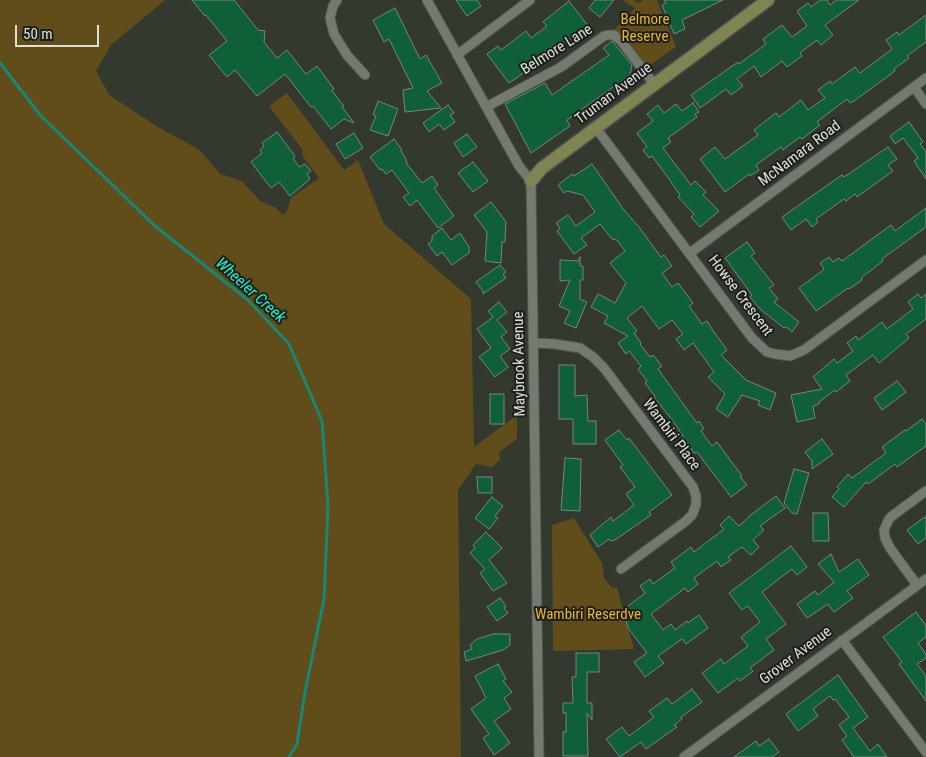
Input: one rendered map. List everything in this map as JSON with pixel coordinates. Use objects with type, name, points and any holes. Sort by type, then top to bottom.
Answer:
[{"type":"street","points":[[337,0],[333,6],[330,18],[334,34],[347,55],[365,75]]},
{"type":"street","points":[[426,0],[519,166],[531,181]]},
{"type":"street","points":[[457,55],[530,0]]},
{"type":"street","name":"Truman Avenue","points":[[531,181],[542,168],[768,0]]},
{"type":"street","name":"Belmore Lane","points":[[486,107],[561,67],[608,34],[614,35],[621,41],[654,84]]},
{"type":"street","name":"McNamara Road","points":[[690,253],[926,78]]},
{"type":"street","points":[[914,87],[926,104]]},
{"type":"street","name":"Howse Crescent","points":[[596,128],[752,338],[767,352],[783,356],[796,354],[804,350],[926,260]]},
{"type":"street","name":"Maybrook Avenue","points":[[531,181],[539,757]]},
{"type":"street","name":"Wambiri Place","points":[[534,343],[580,348],[593,357],[604,368],[692,487],[696,496],[696,505],[692,515],[686,521],[621,568]]},
{"type":"street","points":[[917,585],[890,548],[885,538],[884,530],[892,516],[926,491]]},
{"type":"street","name":"Grover Avenue","points":[[684,757],[926,578]]},
{"type":"street","points":[[842,640],[926,752]]},
{"type":"green space","points":[[0,0],[165,0],[111,45],[96,71],[109,95],[158,127],[200,150],[220,174],[242,181],[260,201],[276,208],[283,215],[287,211],[291,198],[319,178],[303,157],[302,149],[269,106],[287,93],[344,170],[358,160],[384,224],[471,299],[474,447],[517,415],[517,439],[499,452],[500,460],[492,467],[476,464],[458,490],[461,757],[0,757]]},
{"type":"green space","name":"Belmore Reserve","points":[[622,0],[633,0],[639,3],[643,0],[657,0],[676,47],[647,67],[624,37],[612,32],[635,8]]},
{"type":"green space","name":"Wambiri Reserdve","points":[[574,518],[602,563],[604,578],[611,587],[617,588],[634,649],[553,651],[552,525]]},
{"type":"building","points":[[192,0],[234,0],[258,30],[265,31],[264,42],[277,58],[287,50],[306,74],[317,66],[334,89],[332,91],[354,123],[344,119],[331,129],[285,74],[257,96],[235,70],[227,77],[209,55],[227,41]]},
{"type":"building","points":[[456,0],[477,0],[481,6],[467,16]]},
{"type":"building","points":[[595,0],[614,0],[600,17],[589,8]]},
{"type":"building","points":[[664,0],[723,0],[682,20],[685,29],[674,34],[662,5],[666,3]]},
{"type":"building","points":[[820,0],[827,0],[830,5],[836,0],[859,0],[825,25],[833,35],[821,45],[817,40],[800,53],[802,56],[787,67],[782,61],[761,77],[754,66],[737,79],[743,86],[731,95],[726,89],[700,108],[691,95],[766,44],[763,39],[782,25],[792,37],[807,26],[797,11],[808,3],[811,7]]},
{"type":"building","points":[[569,1],[588,26],[558,48],[555,44],[548,49],[532,61],[535,65],[509,83],[487,54],[498,46],[501,50],[526,31],[531,38],[547,26],[543,22]]},
{"type":"building","points":[[395,8],[420,59],[426,55],[442,83],[427,91],[441,108],[405,112],[403,90],[413,88],[389,39],[384,42],[373,20]]},
{"type":"building","points":[[926,15],[926,42],[907,56],[909,58],[894,69],[895,71],[854,101],[850,103],[847,99],[817,122],[820,125],[802,139],[800,137],[783,150],[781,147],[756,165],[759,170],[750,176],[749,174],[725,192],[700,159],[715,147],[725,159],[758,135],[754,130],[776,113],[779,117],[801,100],[808,110],[825,98],[818,90],[830,81],[832,84],[855,67],[860,73],[892,49],[886,40],[897,32],[899,35]]},
{"type":"building","points":[[612,41],[632,65],[630,75],[567,120],[570,126],[531,153],[505,104],[545,83],[552,95],[609,55],[603,48]]},
{"type":"building","points":[[378,101],[398,109],[388,136],[370,130],[376,116],[373,115]]},
{"type":"building","points":[[693,103],[699,112],[695,114],[697,117],[668,138],[671,142],[663,148],[691,185],[695,181],[706,192],[703,195],[719,211],[700,227],[691,217],[694,214],[678,197],[680,195],[652,156],[649,158],[643,150],[647,147],[637,133],[653,121],[647,114],[658,105],[664,113],[676,104],[682,111]]},
{"type":"building","points":[[448,105],[454,113],[450,115],[455,122],[444,130],[439,124],[429,132],[423,123]]},
{"type":"building","points":[[909,122],[923,142],[920,144],[926,152],[926,179],[914,161],[918,158],[903,138],[895,144],[890,136]]},
{"type":"building","points":[[277,132],[295,156],[293,158],[299,167],[305,164],[311,171],[307,174],[310,179],[290,196],[279,182],[271,188],[251,162],[262,153],[260,150],[264,146],[262,143]]},
{"type":"building","points":[[354,133],[363,148],[345,159],[336,144]]},
{"type":"building","points":[[467,134],[477,147],[463,157],[454,143]]},
{"type":"building","points":[[394,139],[402,150],[407,164],[422,183],[432,176],[438,185],[434,188],[454,216],[438,228],[417,200],[410,206],[403,197],[409,193],[392,170],[386,174],[382,169],[380,170],[370,157]]},
{"type":"building","points":[[888,147],[897,159],[888,165],[893,171],[857,197],[855,194],[846,201],[844,199],[816,219],[818,222],[812,227],[806,219],[791,230],[782,217],[842,175],[844,177]]},
{"type":"building","points":[[473,162],[488,181],[473,192],[458,173]]},
{"type":"building","points":[[592,164],[624,210],[661,257],[664,255],[672,266],[662,273],[672,287],[678,283],[693,303],[689,306],[702,324],[707,321],[727,350],[721,355],[746,380],[776,393],[770,410],[758,405],[760,401],[742,395],[728,417],[716,409],[725,394],[708,377],[714,372],[693,343],[684,350],[676,339],[683,334],[672,320],[659,329],[642,306],[627,318],[637,331],[634,333],[640,344],[650,357],[653,355],[662,366],[658,369],[697,423],[699,421],[704,429],[701,431],[712,446],[717,442],[742,476],[740,477],[747,485],[731,497],[697,452],[694,453],[673,421],[654,397],[645,383],[647,381],[638,369],[641,366],[629,351],[626,354],[618,343],[628,336],[604,323],[608,316],[591,307],[598,294],[615,303],[626,283],[610,263],[625,251],[617,240],[612,239],[600,224],[581,238],[587,245],[574,254],[557,231],[560,228],[556,223],[568,215],[576,226],[595,212],[583,195],[567,191],[564,193],[558,185],[572,174],[574,176]]},
{"type":"building","points":[[491,202],[506,222],[505,242],[502,242],[501,263],[485,261],[487,232],[474,215]]},
{"type":"building","points":[[926,208],[926,227],[882,259],[883,261],[861,278],[862,280],[816,311],[799,288],[824,269],[820,263],[829,257],[833,262],[839,258],[842,261],[891,225],[895,231]]},
{"type":"building","points":[[442,228],[451,240],[460,233],[469,247],[469,253],[452,265],[442,252],[437,256],[428,244],[432,241],[432,236]]},
{"type":"building","points":[[747,242],[755,253],[751,256],[774,285],[769,288],[778,299],[774,302],[799,322],[792,332],[760,309],[725,258]]},
{"type":"building","points":[[580,257],[580,266],[583,266],[583,280],[580,280],[580,299],[587,302],[576,328],[564,323],[570,311],[559,306],[570,280],[560,281],[560,260],[578,261]]},
{"type":"building","points":[[500,265],[506,272],[503,274],[506,278],[483,294],[483,291],[476,282]]},
{"type":"building","points":[[918,294],[921,298],[926,294],[926,319],[906,334],[909,338],[879,363],[873,355],[846,375],[850,381],[836,392],[835,390],[819,402],[819,404],[813,406],[815,418],[797,422],[791,395],[822,389],[813,377],[834,359],[837,363],[853,351],[847,343],[856,336],[858,340],[882,322],[887,329],[913,309],[908,302]]},
{"type":"building","points":[[499,302],[507,312],[497,320],[507,332],[501,337],[510,349],[500,356],[508,367],[495,377],[479,357],[491,348],[477,329],[493,317],[488,311]]},
{"type":"building","points":[[559,365],[575,365],[575,396],[587,395],[588,421],[596,421],[596,444],[573,444],[573,419],[559,419]]},
{"type":"building","points":[[897,381],[906,392],[882,410],[874,398]]},
{"type":"building","points":[[490,394],[504,394],[504,424],[490,424]]},
{"type":"building","points":[[922,419],[926,424],[926,446],[897,467],[895,464],[868,484],[866,482],[844,507],[832,497],[839,489],[837,487],[848,474],[852,478],[886,453],[882,447]]},
{"type":"building","points":[[619,430],[627,440],[629,438],[672,495],[649,512],[651,515],[615,540],[611,541],[609,539],[598,547],[590,535],[611,517],[613,521],[634,505],[626,494],[635,487],[620,467],[623,465],[605,440]]},
{"type":"building","points":[[822,439],[833,454],[812,469],[812,461],[805,452]]},
{"type":"building","points":[[565,458],[581,459],[580,511],[561,510]]},
{"type":"building","points":[[794,469],[809,473],[797,514],[792,513],[784,503]]},
{"type":"building","points":[[477,477],[492,477],[492,493],[478,493]]},
{"type":"building","points":[[776,496],[785,508],[760,526],[764,530],[753,540],[759,547],[751,555],[742,547],[728,557],[731,560],[721,567],[717,561],[694,578],[698,584],[688,592],[685,588],[651,614],[663,630],[671,624],[675,630],[699,615],[708,628],[686,644],[682,639],[658,656],[664,663],[645,677],[634,662],[647,653],[628,628],[623,610],[645,593],[640,586],[650,579],[653,584],[675,568],[671,562],[691,547],[694,552],[724,529],[720,525],[729,516],[739,526]]},
{"type":"building","points":[[492,497],[503,506],[495,516],[498,518],[489,529],[475,518]]},
{"type":"building","points":[[813,513],[828,513],[829,541],[813,541]]},
{"type":"building","points":[[926,516],[926,538],[918,544],[907,530]]},
{"type":"building","points":[[486,532],[502,548],[489,560],[507,583],[493,591],[480,573],[485,569],[470,553],[475,548],[473,545]]},
{"type":"building","points":[[791,546],[807,567],[797,575],[792,569],[762,592],[786,624],[766,639],[774,650],[750,668],[753,671],[740,681],[738,678],[718,693],[702,673],[721,659],[724,664],[748,646],[741,637],[760,622],[748,606],[742,610],[729,593]]},
{"type":"building","points":[[831,554],[839,572],[858,559],[869,575],[847,591],[853,598],[834,612],[828,604],[807,618],[797,604],[815,591],[818,595],[834,582],[818,564]]},
{"type":"building","points":[[500,598],[506,606],[504,608],[508,613],[497,621],[487,607]]},
{"type":"building","points":[[916,612],[926,626],[926,637],[918,643],[926,654],[926,658],[917,664],[926,676],[926,701],[899,664],[902,662],[883,637]]},
{"type":"building","points":[[493,634],[510,634],[510,645],[503,650],[466,661],[464,652],[472,649],[470,645],[477,639]]},
{"type":"building","points":[[576,653],[599,653],[599,672],[587,672],[587,703],[592,703],[592,720],[587,713],[588,756],[563,756],[563,732],[566,732],[566,713],[563,713],[563,703],[573,703],[572,677],[576,677]]},
{"type":"building","points":[[498,664],[506,679],[503,681],[512,692],[504,698],[511,709],[494,721],[510,743],[494,755],[483,738],[489,734],[471,709],[486,698],[475,676]]},
{"type":"building","points":[[838,675],[868,717],[853,728],[870,751],[878,744],[887,757],[854,757],[842,740],[847,736],[839,725],[849,717],[835,699],[833,700],[830,696],[813,709],[818,716],[798,731],[786,714]]},
{"type":"building","points":[[692,689],[702,702],[681,717],[682,719],[674,725],[677,727],[646,749],[641,742],[620,757],[606,739],[622,727],[629,736],[654,717],[649,711],[667,698],[672,704]]},
{"type":"building","points":[[769,739],[779,752],[772,757],[734,757],[756,741],[759,746]]},
{"type":"waterway","name":"Wheeler Creek","points":[[0,63],[41,116],[155,226],[248,300],[289,344],[322,421],[328,506],[324,599],[305,692],[297,744],[289,757]]}]
